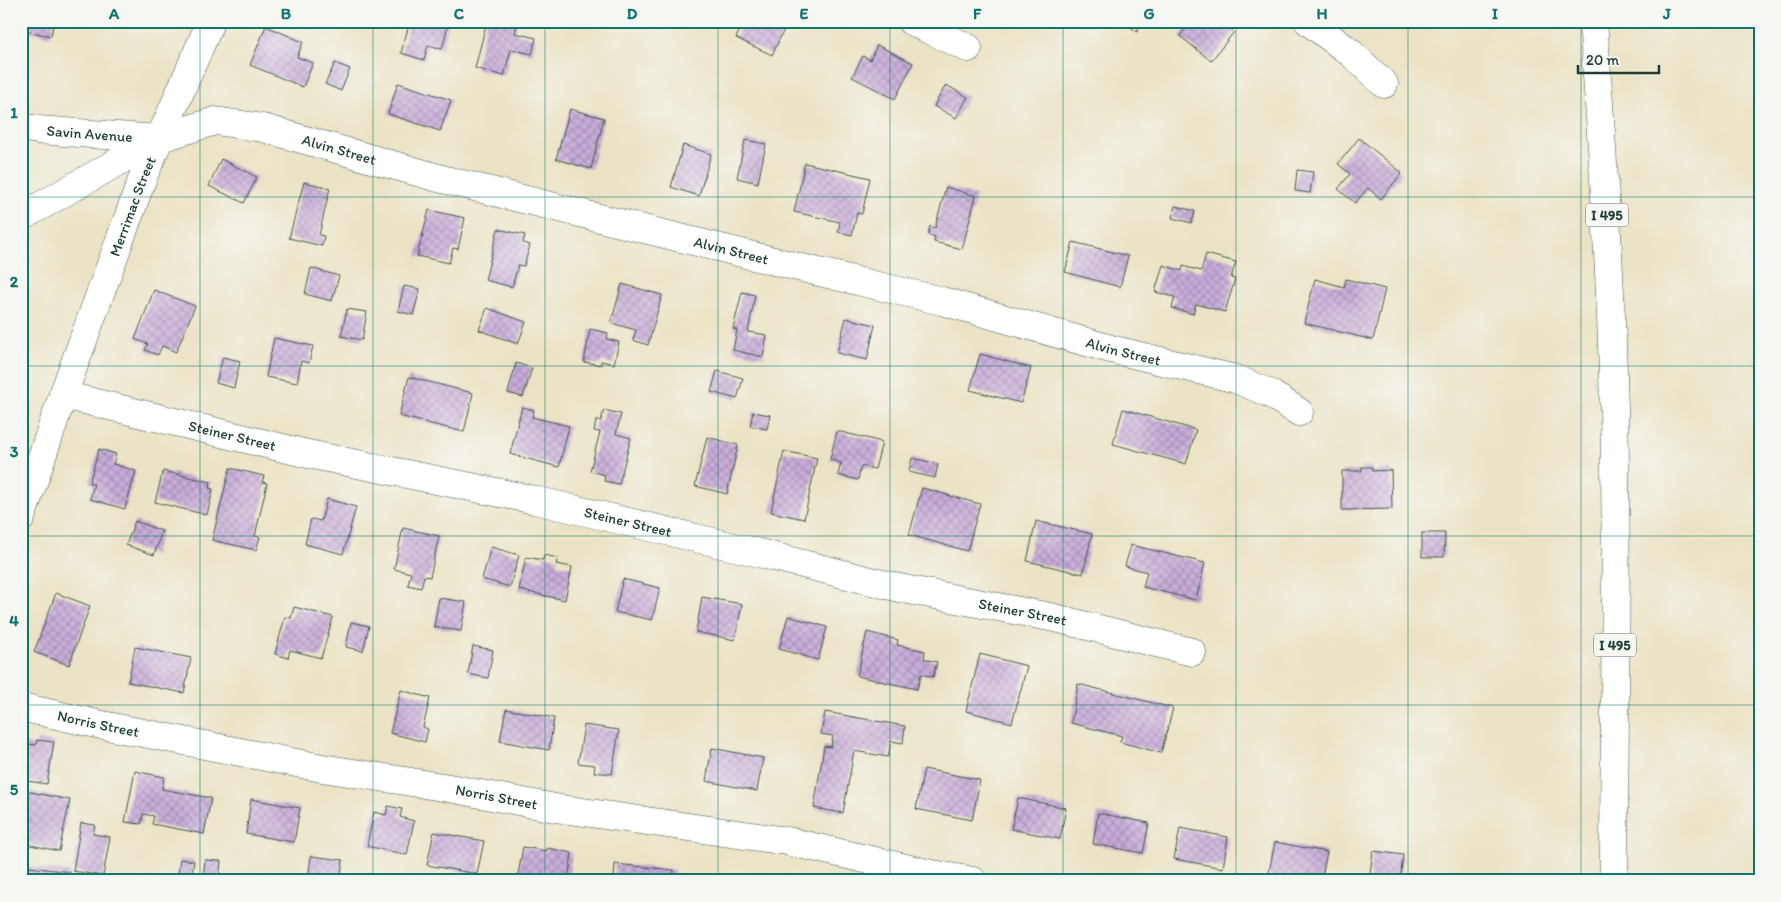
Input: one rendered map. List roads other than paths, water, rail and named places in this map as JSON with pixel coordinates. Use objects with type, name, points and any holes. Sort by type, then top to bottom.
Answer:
[{"type":"main road","name":"Merrimac Street","points":[[21,518],[115,252],[158,140],[211,21]]},
{"type":"main road","points":[[911,21],[968,48]]},
{"type":"main road","points":[[1308,21],[1351,54],[1384,84]]},
{"type":"main road","name":"I 495","points":[[1594,21],[1606,197],[1614,409],[1616,515],[1614,881]]},
{"type":"main road","name":"Alvin Street","points":[[158,140],[215,121],[263,128],[442,179],[942,301],[1111,349],[1236,379],[1269,393],[1299,412]]},
{"type":"main road","name":"Savin Avenue","points":[[21,127],[158,140]]},
{"type":"main road","points":[[21,217],[158,140]]},
{"type":"main road","name":"Steiner Street","points":[[63,395],[308,454],[535,500],[900,588],[1055,618],[1192,652]]},
{"type":"main road","name":"Norris Street","points":[[21,707],[97,724],[322,768],[449,788],[555,808],[787,841],[927,873],[973,881]]}]
